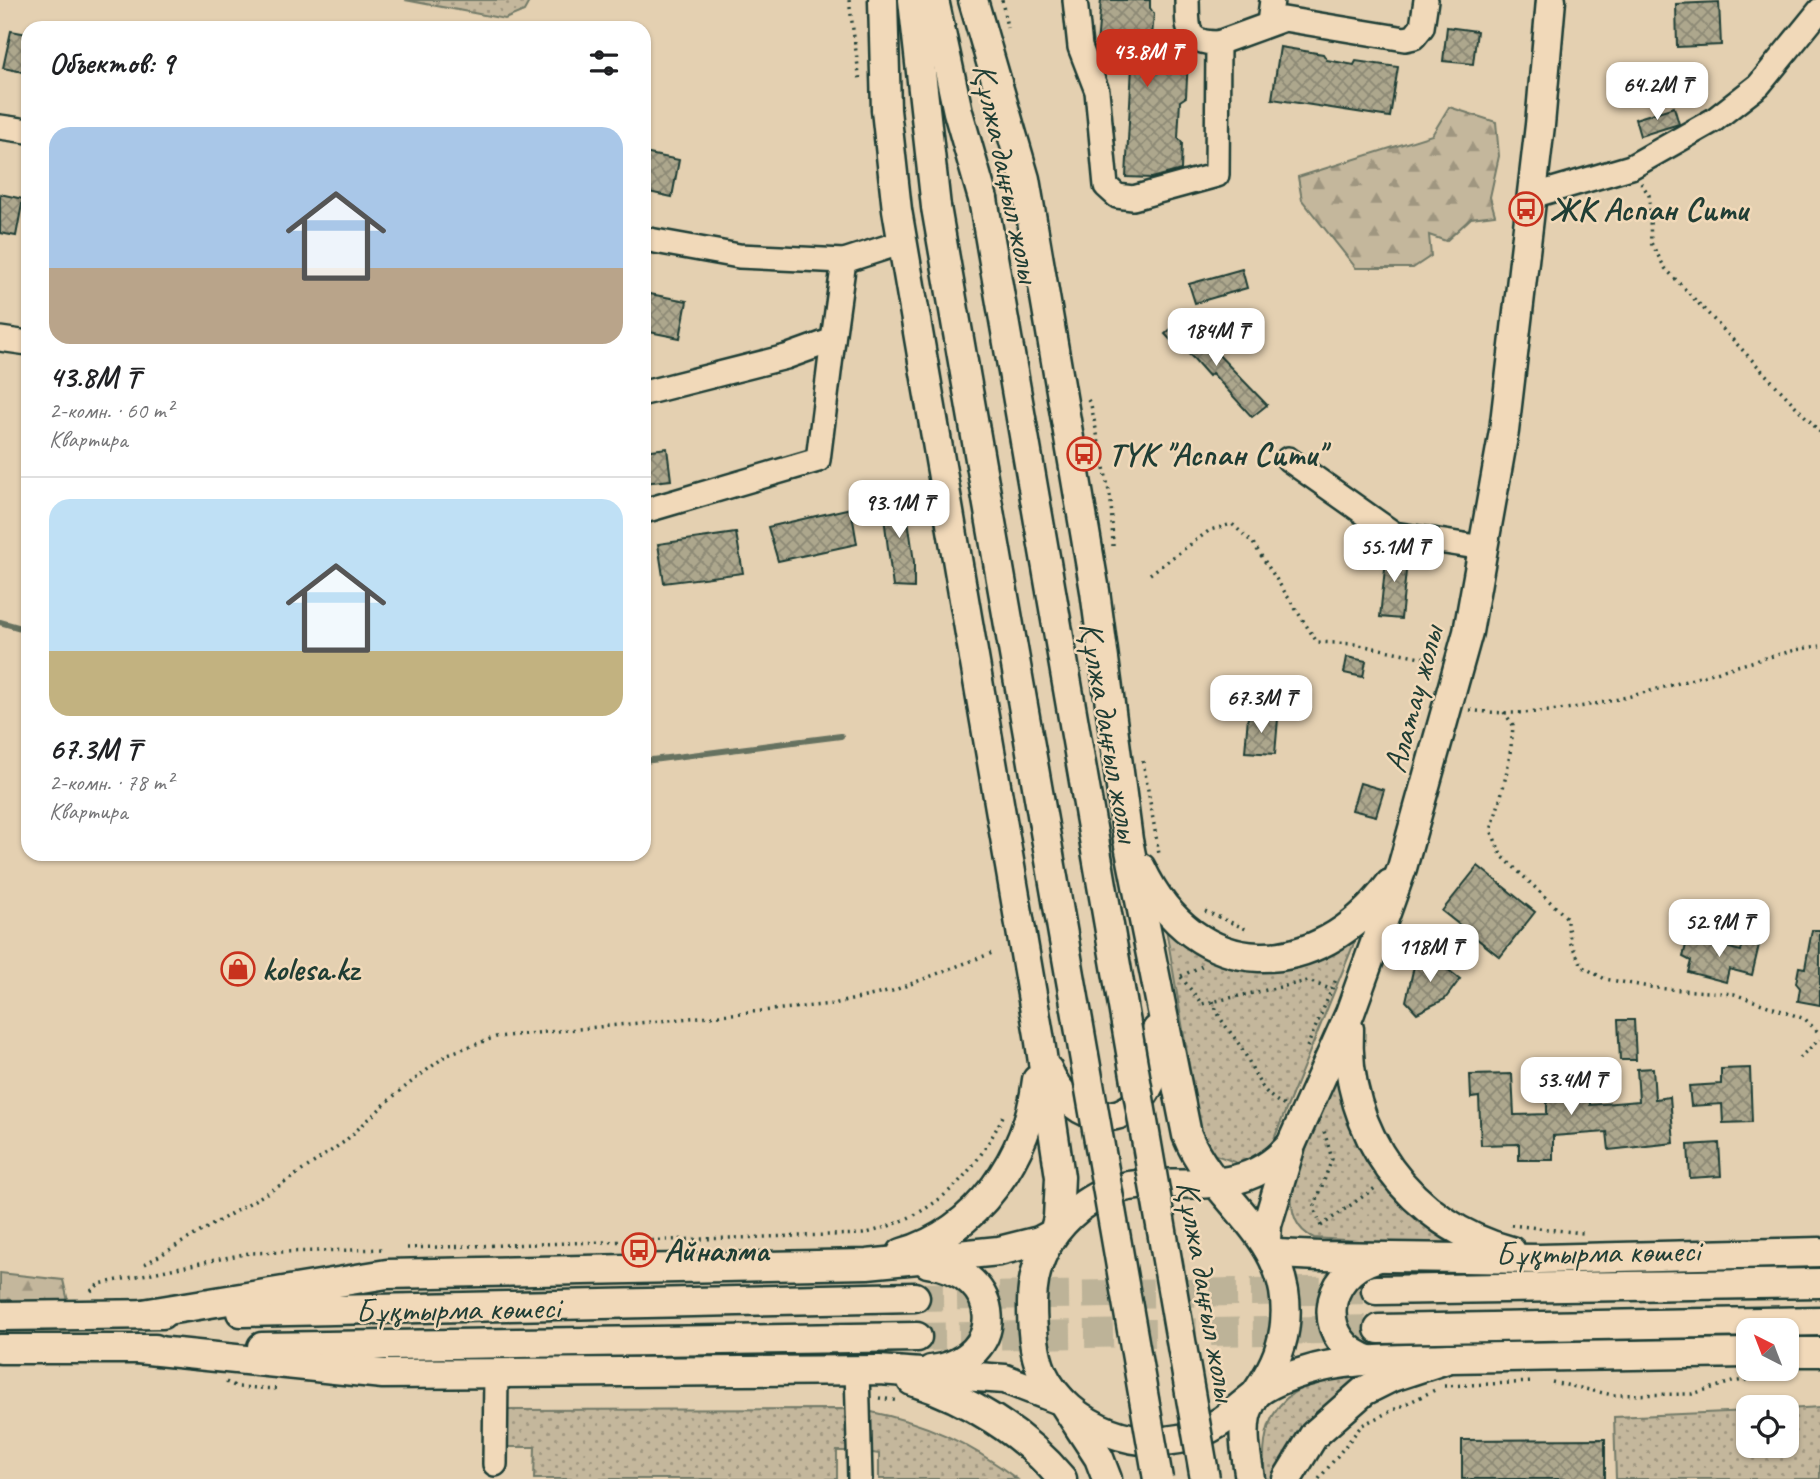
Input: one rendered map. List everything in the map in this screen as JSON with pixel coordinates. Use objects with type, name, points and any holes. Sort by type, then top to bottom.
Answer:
[{"type":"main road","points":[[883,0],[886,110],[903,242],[1040,1045],[1060,1177],[1058,1218],[1054,1233],[1033,1275],[1032,1324],[1040,1368],[1099,1458],[1107,1479]]},
{"type":"main road","name":"Құлжа даңғыл жолы","points":[[913,0],[936,207],[1158,1479]]},
{"type":"main road","name":"Құлжа даңғыл жолы","points":[[933,0],[958,112],[982,199],[1205,1479]]},
{"type":"main road","points":[[973,0],[1025,178],[1095,590],[1128,839],[1187,1135],[1196,1157],[1213,1183],[1269,1248],[1280,1255],[1540,1259],[1820,1252]]},
{"type":"main road","name":"Алатау жолы","points":[[1290,1144],[1350,1013],[1402,868],[1448,707],[1442,661],[1483,548],[1504,431],[1532,196],[1551,0]]},
{"type":"main road","points":[[1128,839],[1144,874],[1177,921],[1208,943],[1250,958],[1291,955],[1336,934],[1370,908],[1402,868]]},
{"type":"main road","points":[[1040,1045],[1060,1091],[1080,1110],[1103,1116],[1115,1115],[1128,1109],[1140,1099],[1153,1075],[1158,1013],[1156,980]]},
{"type":"main road","points":[[1350,1013],[1347,1060],[1351,1087],[1365,1129],[1393,1174],[1424,1206],[1447,1223],[1494,1247],[1540,1259]]},
{"type":"main road","points":[[867,1264],[909,1251],[944,1233],[979,1206],[996,1187],[1022,1139],[1034,1109],[1040,1045]]},
{"type":"main road","points":[[143,1314],[387,1274],[867,1264],[1022,1247],[1054,1233],[1080,1207],[1105,1194],[1133,1185],[1213,1183],[1262,1171],[1290,1144]]},
{"type":"main road","points":[[1250,1479],[1245,1417],[1277,1356],[1284,1323],[1283,1290],[1266,1231],[1290,1144]]},
{"type":"main road","points":[[1172,1183],[1210,1194],[1243,1216]]},
{"type":"main road","points":[[1372,1361],[1359,1357],[1343,1344],[1334,1329],[1332,1312],[1334,1295],[1344,1278],[1358,1265],[1379,1257]]},
{"type":"main road","points":[[874,1376],[945,1368],[960,1361],[984,1339],[989,1315],[978,1289],[958,1270],[944,1265],[897,1262]]},
{"type":"main road","name":"Бұқтырма көшесі","points":[[1376,1290],[1820,1283]]},
{"type":"main road","name":"Бұқтырма көшесі","points":[[0,1316],[915,1297]]},
{"type":"main road","points":[[1379,1329],[1820,1321]]},
{"type":"main road","name":"Бұқтырма көшесі","points":[[0,1349],[917,1337]]},
{"type":"main road","points":[[138,1349],[383,1374],[1005,1379],[1062,1401],[1103,1430],[1139,1440],[1158,1441],[1197,1434],[1213,1427],[1257,1393],[1303,1372],[1329,1364],[1450,1358],[1736,1353]]},
{"type":"main road","points":[[1799,1358],[1820,1352]]},
{"type":"main road","points":[[1287,1479],[1314,1436],[1364,1391],[1392,1377],[1450,1358]]},
{"type":"main road","points":[[874,1376],[928,1386],[985,1415],[1014,1433],[1062,1479]]},
{"type":"street","points":[[1074,0],[1080,47],[1097,90],[1106,186],[1117,196],[1133,198],[1217,175],[1218,43]]},
{"type":"street","points":[[1187,0],[1188,30],[1200,43],[1218,43],[1284,19],[1405,39],[1418,34],[1426,0]]},
{"type":"street","points":[[1269,23],[1272,0]]},
{"type":"street","points":[[1532,196],[1631,167],[1714,120],[1759,85],[1820,10]]},
{"type":"street","points":[[0,127],[21,130]]},
{"type":"street","points":[[651,240],[739,256],[844,261],[903,242]]},
{"type":"street","points":[[651,509],[818,460],[844,261]]},
{"type":"street","points":[[0,339],[21,342]]},
{"type":"street","points":[[651,391],[786,357],[833,340]]},
{"type":"street","points":[[1288,459],[1394,534],[1483,548]]},
{"type":"street","points":[[495,1464],[496,1373]]},
{"type":"street","points":[[860,1479],[874,1376]]},
{"type":"path","points":[[849,0],[860,83]]},
{"type":"path","points":[[1631,167],[1649,195],[1651,243],[1665,268],[1820,432]]},
{"type":"path","points":[[1150,574],[1210,530],[1232,524],[1252,543],[1317,642],[1354,644],[1442,661]]},
{"type":"path","points":[[1448,707],[1504,712],[1569,708],[1634,695],[1820,646]]},
{"type":"path","points":[[1504,712],[1513,724],[1512,747],[1505,785],[1491,830],[1501,855],[1566,917],[1571,944],[1583,967],[1605,979],[1655,988],[1734,994],[1805,1019],[1820,1037],[1799,1058]]},
{"type":"path","points":[[145,1264],[284,1183],[344,1142],[396,1094],[448,1054],[496,1037],[833,1004],[892,991],[992,953]]},
{"type":"path","points":[[1178,962],[1181,976],[1202,1004],[1308,981],[1330,989],[1342,969]]},
{"type":"path","points":[[1213,1001],[1220,1023],[1243,1050],[1262,1090],[1294,1111]]},
{"type":"path","points":[[90,1292],[99,1284],[249,1253],[863,1234],[904,1222],[952,1191],[982,1153],[1008,1106]]},
{"type":"path","points":[[1316,1122],[1324,1130],[1332,1159],[1314,1208],[1321,1234]]},
{"type":"path","points":[[1321,1226],[1393,1174]]},
{"type":"path","points":[[1509,1224],[1584,1233]]},
{"type":"path","points":[[874,1376],[906,1402]]},
{"type":"path","points":[[1319,1479],[1362,1425],[1443,1386],[1553,1382],[1613,1395],[1692,1394],[1736,1381]]},
{"type":"path","points":[[225,1382],[237,1387],[292,1389]]},
{"type":"green space","points":[[405,0],[530,0],[524,11],[505,19]]},
{"type":"green space","points":[[1449,107],[1496,122],[1499,156],[1490,197],[1495,215],[1471,218],[1446,241],[1429,235],[1431,256],[1413,268],[1356,268],[1302,200],[1298,177],[1432,135]]},
{"type":"green space","points":[[1165,923],[1212,956],[1359,931],[1274,1139],[1268,1149],[1242,1165],[1213,1154],[1201,1136]]},
{"type":"green space","points":[[1340,1057],[1350,1114],[1479,1249],[1314,1238],[1302,1229],[1293,1210],[1292,1188]]},
{"type":"green space","points":[[0,1273],[63,1280],[68,1301],[0,1302]]},
{"type":"green space","points":[[1404,1365],[1279,1479],[1265,1479],[1265,1445],[1271,1420],[1284,1401],[1301,1388],[1323,1380]]},
{"type":"green space","points":[[1820,1407],[1820,1479],[1616,1479],[1614,1417],[1736,1412],[1736,1458],[1799,1458],[1799,1408]]},
{"type":"green space","points":[[846,1409],[847,1451],[837,1451],[837,1479],[534,1479],[535,1447],[503,1447],[502,1410]]},
{"type":"green space","points":[[867,1411],[909,1421],[964,1444],[1017,1479],[879,1479],[879,1454],[866,1452]]},
{"type":"building","points":[[1101,0],[1150,0],[1150,8],[1154,14],[1150,58],[1188,60],[1186,97],[1180,101],[1178,138],[1182,143],[1181,170],[1152,178],[1126,177],[1133,48],[1097,45]]},
{"type":"building","points":[[1719,2],[1721,45],[1677,47],[1676,4]]},
{"type":"building","points":[[1447,27],[1477,31],[1473,64],[1443,61]]},
{"type":"building","points":[[11,31],[21,33],[21,72],[3,68]]},
{"type":"building","points":[[1280,47],[1323,54],[1327,60],[1354,65],[1356,61],[1398,67],[1390,117],[1272,99]]},
{"type":"building","points":[[1674,107],[1679,124],[1640,136],[1635,119]]},
{"type":"building","points":[[651,154],[679,160],[672,197],[651,192]]},
{"type":"building","points":[[0,194],[21,199],[16,236],[0,233]]},
{"type":"building","points":[[1242,269],[1247,288],[1195,303],[1189,284]]},
{"type":"building","points":[[651,294],[687,301],[680,338],[651,332]]},
{"type":"building","points":[[1181,320],[1267,405],[1252,417],[1212,373],[1209,376],[1179,345],[1177,347],[1165,334]]},
{"type":"building","points":[[667,448],[671,480],[651,482],[651,450]]},
{"type":"building","points":[[904,491],[914,562],[914,588],[893,587],[881,494]]},
{"type":"building","points":[[851,508],[857,544],[778,561],[768,527]]},
{"type":"building","points":[[736,533],[743,573],[664,583],[658,544]]},
{"type":"building","points":[[1387,549],[1408,552],[1401,619],[1380,617]]},
{"type":"building","points":[[1347,657],[1366,661],[1363,677],[1344,673]]},
{"type":"building","points":[[1248,716],[1278,719],[1275,754],[1245,752]]},
{"type":"building","points":[[1360,783],[1384,790],[1376,816],[1352,810]]},
{"type":"building","points":[[1478,866],[1535,912],[1500,957],[1442,911]]},
{"type":"building","points":[[1812,930],[1820,930],[1820,1005],[1798,1001],[1800,988],[1796,983],[1799,967],[1805,968]]},
{"type":"building","points":[[1688,937],[1741,951],[1744,941],[1759,945],[1752,975],[1729,969],[1726,982],[1688,972],[1691,961],[1683,957]]},
{"type":"building","points":[[1428,954],[1460,979],[1445,999],[1417,1013],[1406,1001],[1415,962]]},
{"type":"building","points":[[1618,1020],[1634,1020],[1636,1060],[1620,1060]]},
{"type":"building","points":[[1653,1068],[1655,1099],[1670,1097],[1674,1143],[1609,1150],[1607,1132],[1553,1136],[1553,1160],[1519,1160],[1519,1144],[1481,1145],[1479,1097],[1471,1098],[1470,1075],[1512,1074],[1514,1115],[1547,1114],[1547,1098],[1566,1097],[1566,1078],[1589,1074],[1590,1105],[1639,1101],[1637,1069]]},
{"type":"building","points":[[1750,1068],[1752,1122],[1723,1123],[1722,1104],[1691,1106],[1689,1086],[1721,1084],[1721,1069]]},
{"type":"building","points":[[1719,1143],[1721,1176],[1690,1178],[1688,1145]]},
{"type":"building","points":[[1605,1439],[1605,1479],[1462,1479],[1462,1440]]},
{"type":"waterway","points":[[0,622],[21,628]]},
{"type":"waterway","points":[[651,760],[841,736]]},
{"type":"tunnel","points":[[915,1297],[1376,1290]]},
{"type":"tunnel","points":[[917,1337],[1379,1329]]},
{"type":"place","name":"ЖК Аспан Сити","points":[[1526,209]]},
{"type":"place","name":"ТҮК \"Аспан Сити\"","points":[[1084,454]]},
{"type":"place","name":"kolesa.kz","points":[[238,969]]},
{"type":"place","name":"Айналма","points":[[639,1250]]}]
